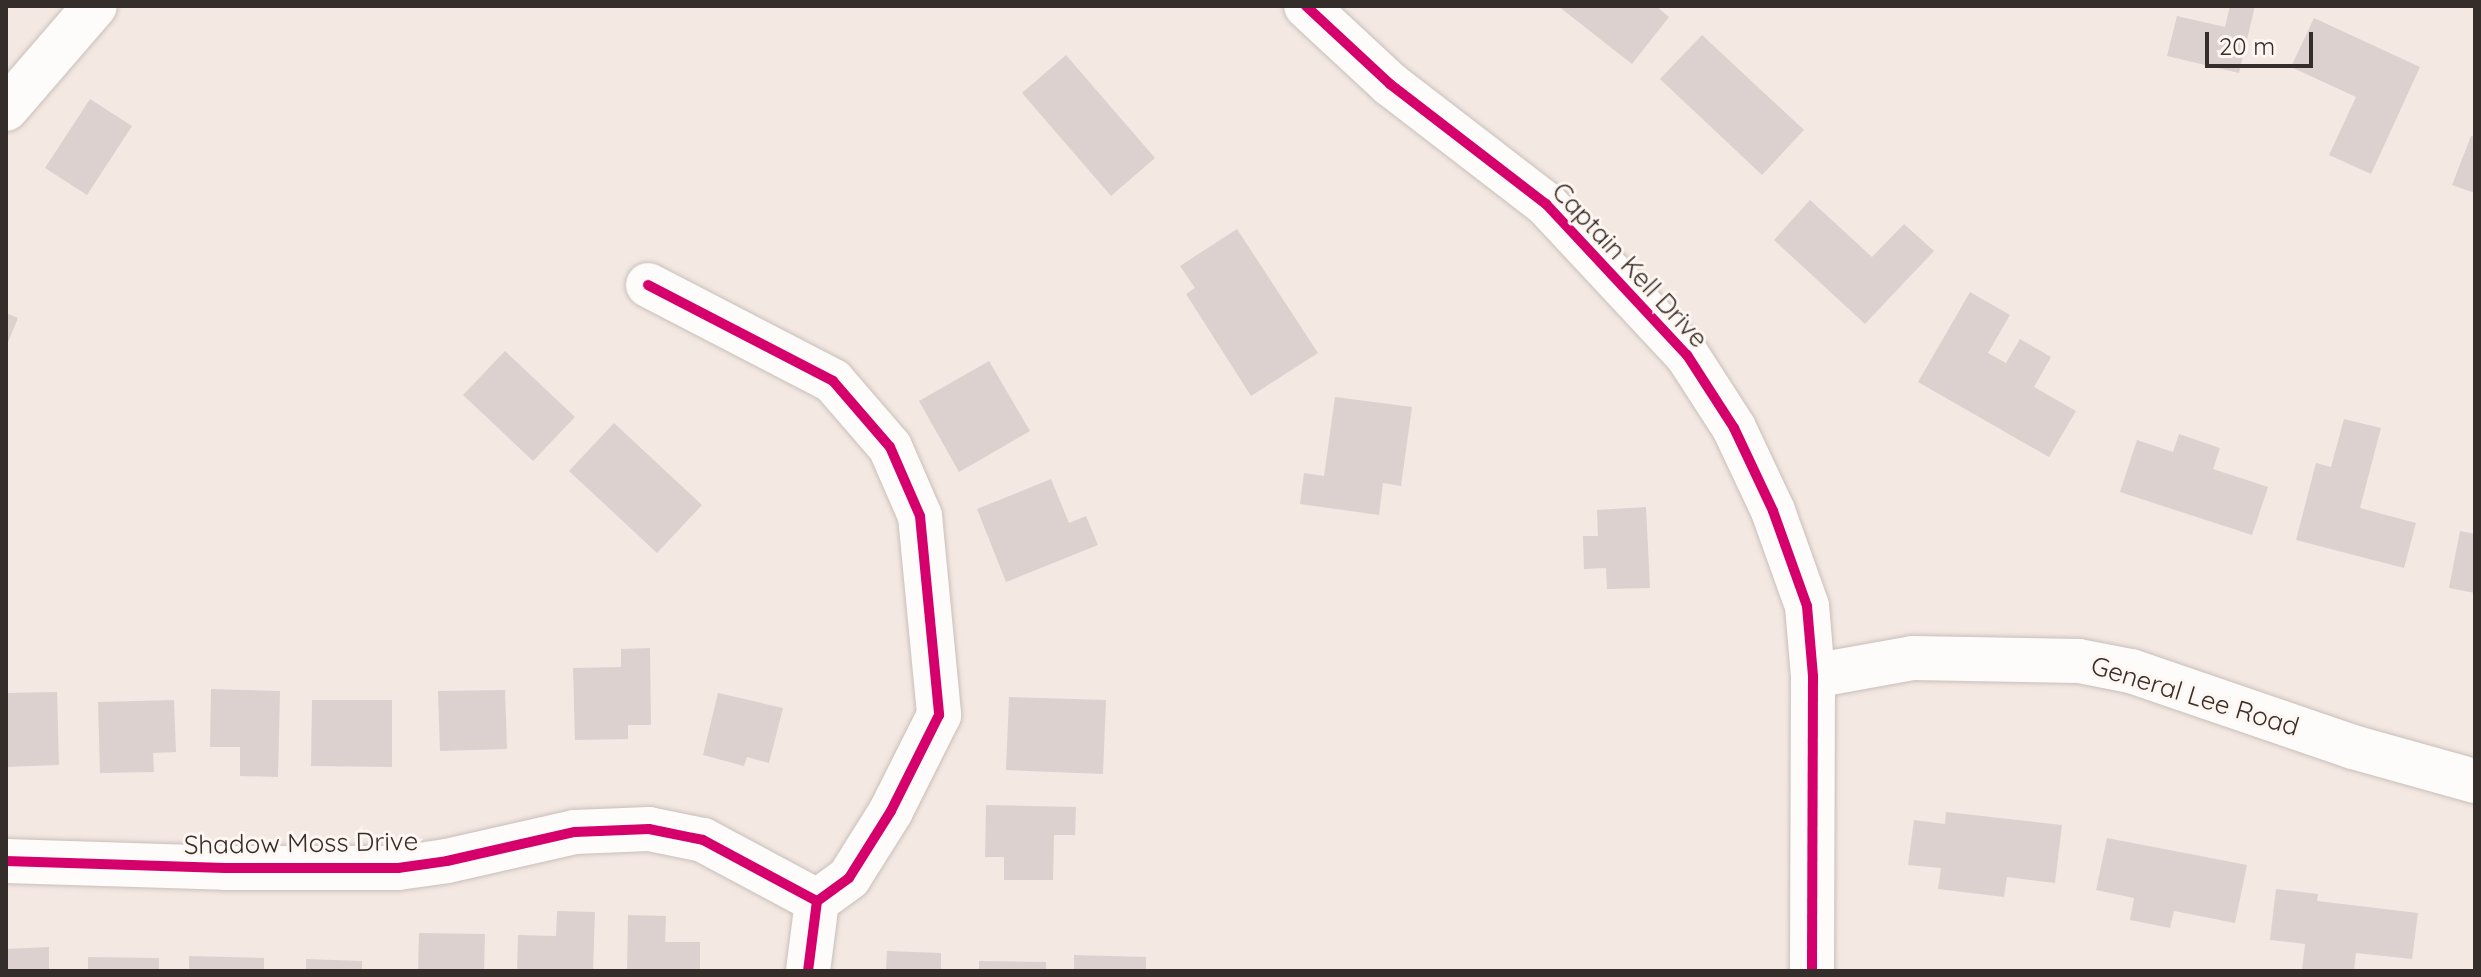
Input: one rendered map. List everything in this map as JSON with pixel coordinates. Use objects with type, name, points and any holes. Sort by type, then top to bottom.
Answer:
[{"type":"street","points":[[6,109],[95,6]]},
{"type":"street","name":"Captain Kell Drive","points":[[1306,6],[1390,84],[1546,204],[1687,355],[1734,428],[1773,511],[1807,606],[1813,676],[1812,971]]},
{"type":"street","points":[[648,285],[833,381],[890,447],[920,516],[939,715],[891,811],[849,878],[817,901],[808,971]]},
{"type":"street","name":"General Lee Road","points":[[1813,676],[1913,658],[2079,661],[2145,675],[2353,747],[2475,781]]},
{"type":"street","name":"Shadow Moss Drive","points":[[6,861],[225,868],[398,868],[447,861],[575,832],[649,829],[703,840],[817,901]]},
{"type":"building","points":[[1558,6],[1656,6],[1669,17],[1632,64]]},
{"type":"building","points":[[2230,6],[2255,6],[2239,73],[2167,56],[2177,16],[2225,27]]},
{"type":"building","points":[[2314,18],[2420,67],[2371,174],[2329,155],[2356,97],[2291,67]]},
{"type":"building","points":[[1702,35],[1804,130],[1762,175],[1660,79]]},
{"type":"building","points":[[1066,55],[1155,158],[1111,196],[1022,93]]},
{"type":"building","points":[[90,99],[132,126],[87,195],[45,168]]},
{"type":"building","points":[[2471,136],[2475,137],[2475,193],[2452,185]]},
{"type":"building","points":[[1810,200],[1872,257],[1904,224],[1934,251],[1865,324],[1774,240]]},
{"type":"building","points":[[1237,229],[1318,353],[1251,396],[1186,294],[1195,288],[1180,266]]},
{"type":"building","points":[[1970,292],[2010,315],[1988,353],[2006,363],[2020,339],[2051,357],[2034,387],[2076,411],[2049,457],[1918,382]]},
{"type":"building","points":[[6,313],[18,318],[6,347]]},
{"type":"building","points":[[505,351],[575,417],[533,461],[463,395]]},
{"type":"building","points":[[989,361],[1030,431],[959,472],[919,401]]},
{"type":"building","points":[[1335,397],[1412,407],[1401,486],[1383,483],[1379,515],[1300,504],[1304,473],[1324,476]]},
{"type":"building","points":[[2344,419],[2381,428],[2360,508],[2416,523],[2404,568],[2296,540],[2316,463],[2331,467]]},
{"type":"building","points":[[614,423],[702,505],[657,553],[569,471]]},
{"type":"building","points":[[2179,434],[2220,448],[2213,469],[2268,487],[2252,535],[2120,492],[2137,440],[2173,452]]},
{"type":"building","points":[[1051,479],[1069,523],[1086,516],[1098,545],[1006,582],[977,509]]},
{"type":"building","points":[[1646,507],[1650,588],[1607,589],[1606,568],[1584,569],[1583,536],[1598,536],[1597,510]]},
{"type":"building","points":[[2460,531],[2475,534],[2475,593],[2449,588]]},
{"type":"building","points":[[650,648],[651,725],[628,725],[628,739],[575,740],[573,668],[621,667],[621,649]]},
{"type":"building","points":[[211,689],[280,691],[278,777],[240,776],[240,747],[210,747]]},
{"type":"building","points":[[505,690],[507,749],[440,751],[438,691]]},
{"type":"building","points":[[57,692],[59,765],[6,767],[6,693]]},
{"type":"building","points":[[718,693],[783,708],[769,763],[747,757],[744,766],[703,755]]},
{"type":"building","points":[[1009,697],[1106,700],[1103,774],[1006,770]]},
{"type":"building","points":[[174,700],[176,752],[153,753],[154,772],[100,773],[98,702]]},
{"type":"building","points":[[312,700],[392,700],[392,767],[311,766]]},
{"type":"building","points":[[986,805],[1076,807],[1075,835],[1054,835],[1053,880],[1004,880],[1004,857],[985,857]]},
{"type":"building","points":[[1946,812],[2062,825],[2055,883],[2007,877],[2004,897],[1938,889],[1941,868],[1908,865],[1914,820],[1945,824]]},
{"type":"building","points":[[2107,838],[2247,865],[2235,923],[2174,911],[2170,928],[2130,920],[2134,898],[2096,890]]},
{"type":"building","points":[[2276,889],[2318,894],[2317,901],[2418,913],[2412,959],[2356,953],[2354,971],[2302,971],[2305,944],[2270,940]]},
{"type":"building","points":[[557,911],[595,912],[593,971],[517,971],[518,935],[556,936]]},
{"type":"building","points":[[628,915],[666,916],[665,942],[700,942],[700,971],[627,971]]},
{"type":"building","points":[[419,933],[485,934],[484,971],[418,971]]},
{"type":"building","points":[[49,947],[49,971],[6,971],[6,949]]},
{"type":"building","points":[[887,951],[941,953],[941,971],[886,971]]},
{"type":"building","points":[[1074,955],[1146,957],[1146,971],[1074,971]]},
{"type":"building","points":[[189,956],[264,958],[264,971],[189,971]]},
{"type":"building","points":[[88,957],[159,958],[159,971],[88,971]]},
{"type":"building","points":[[306,959],[362,961],[362,971],[306,971]]},
{"type":"building","points":[[979,961],[1046,962],[1046,971],[979,971]]},
{"type":"cycle path","points":[[1306,6],[1390,84],[1546,204],[1687,355],[1734,428],[1773,511],[1807,606],[1813,676],[1812,971]]},
{"type":"cycle path","points":[[648,285],[833,381],[890,447],[920,516],[939,715],[891,811],[849,878],[817,901],[808,971]]},
{"type":"cycle path","points":[[6,861],[225,868],[398,868],[447,861],[575,832],[649,829],[703,840],[817,901]]}]
